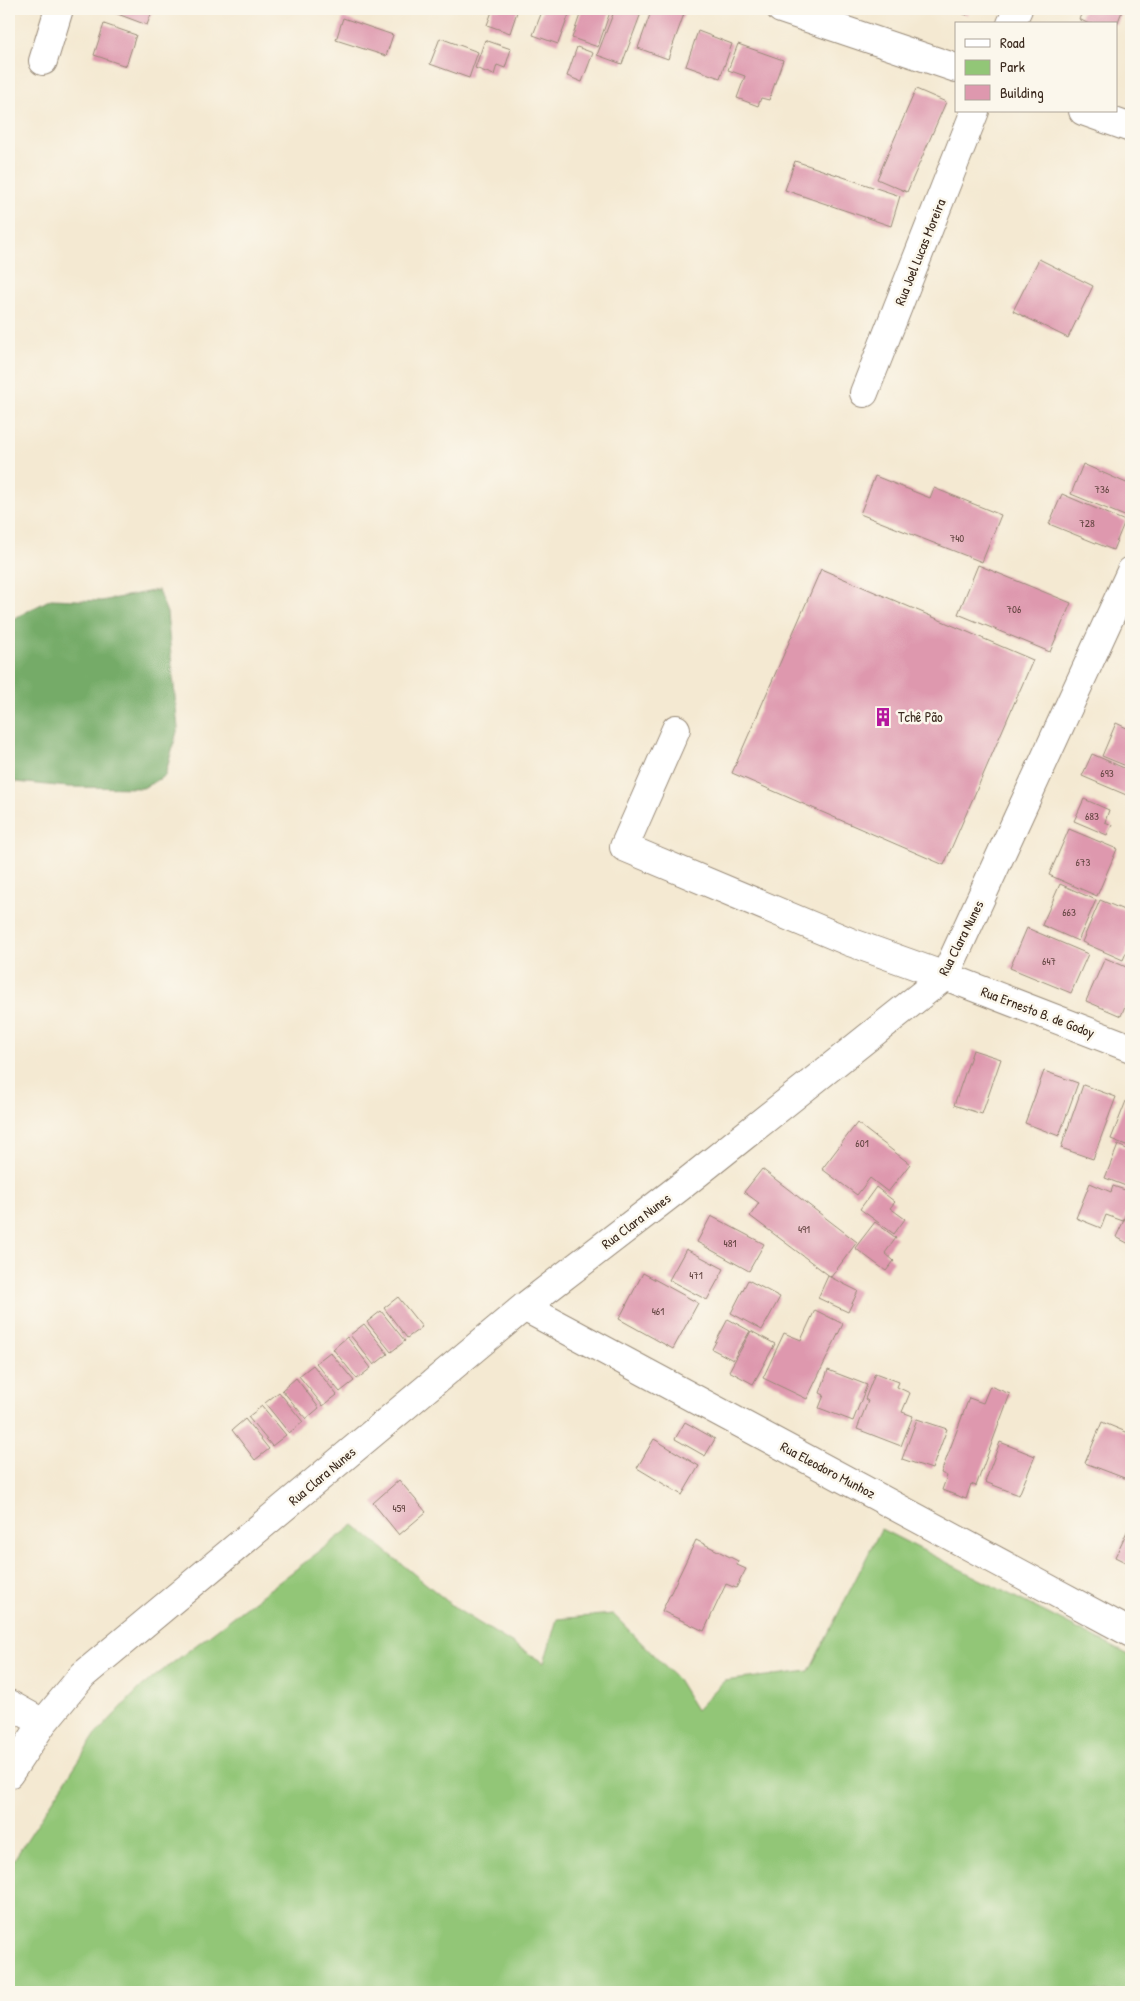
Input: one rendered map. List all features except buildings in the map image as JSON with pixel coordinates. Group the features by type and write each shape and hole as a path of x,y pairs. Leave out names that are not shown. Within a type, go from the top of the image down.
{"street":[{"path":"43,61 59,9"},
{"path":"781,9 955,68"},
{"path":"1012,22 1018,9"},
{"name":"Rua Joel Lucas Moreira","path":"864,393 975,112"},
{"path":"1086,112 1131,128"},
{"name":"Rua Clara Nunes","path":"9,1774 43,1724 83,1675 524,1307 684,1184 945,976 1131,571"},
{"name":"Rua Ernesto B. de Godoy","path":"676,729 624,847 850,942 945,976 1131,1048"},
{"name":"Rua Eleodoro Munhoz","path":"524,1307 1131,1633"},
{"path":"9,1704 43,1724"}],"green space":[{"path":"158,590 167,613 178,728 165,776 143,788 68,787 16,782 9,778 9,621 51,599 101,601"},
{"path":"354,1525 458,1610 544,1663 557,1619 613,1614 677,1679 696,1710 724,1681 809,1671 881,1529 1131,1656 1131,1992 9,1992 9,1867 96,1734 141,1687"}],"place":[{"name":"Tchê Pão","path":"883,717"}]}
